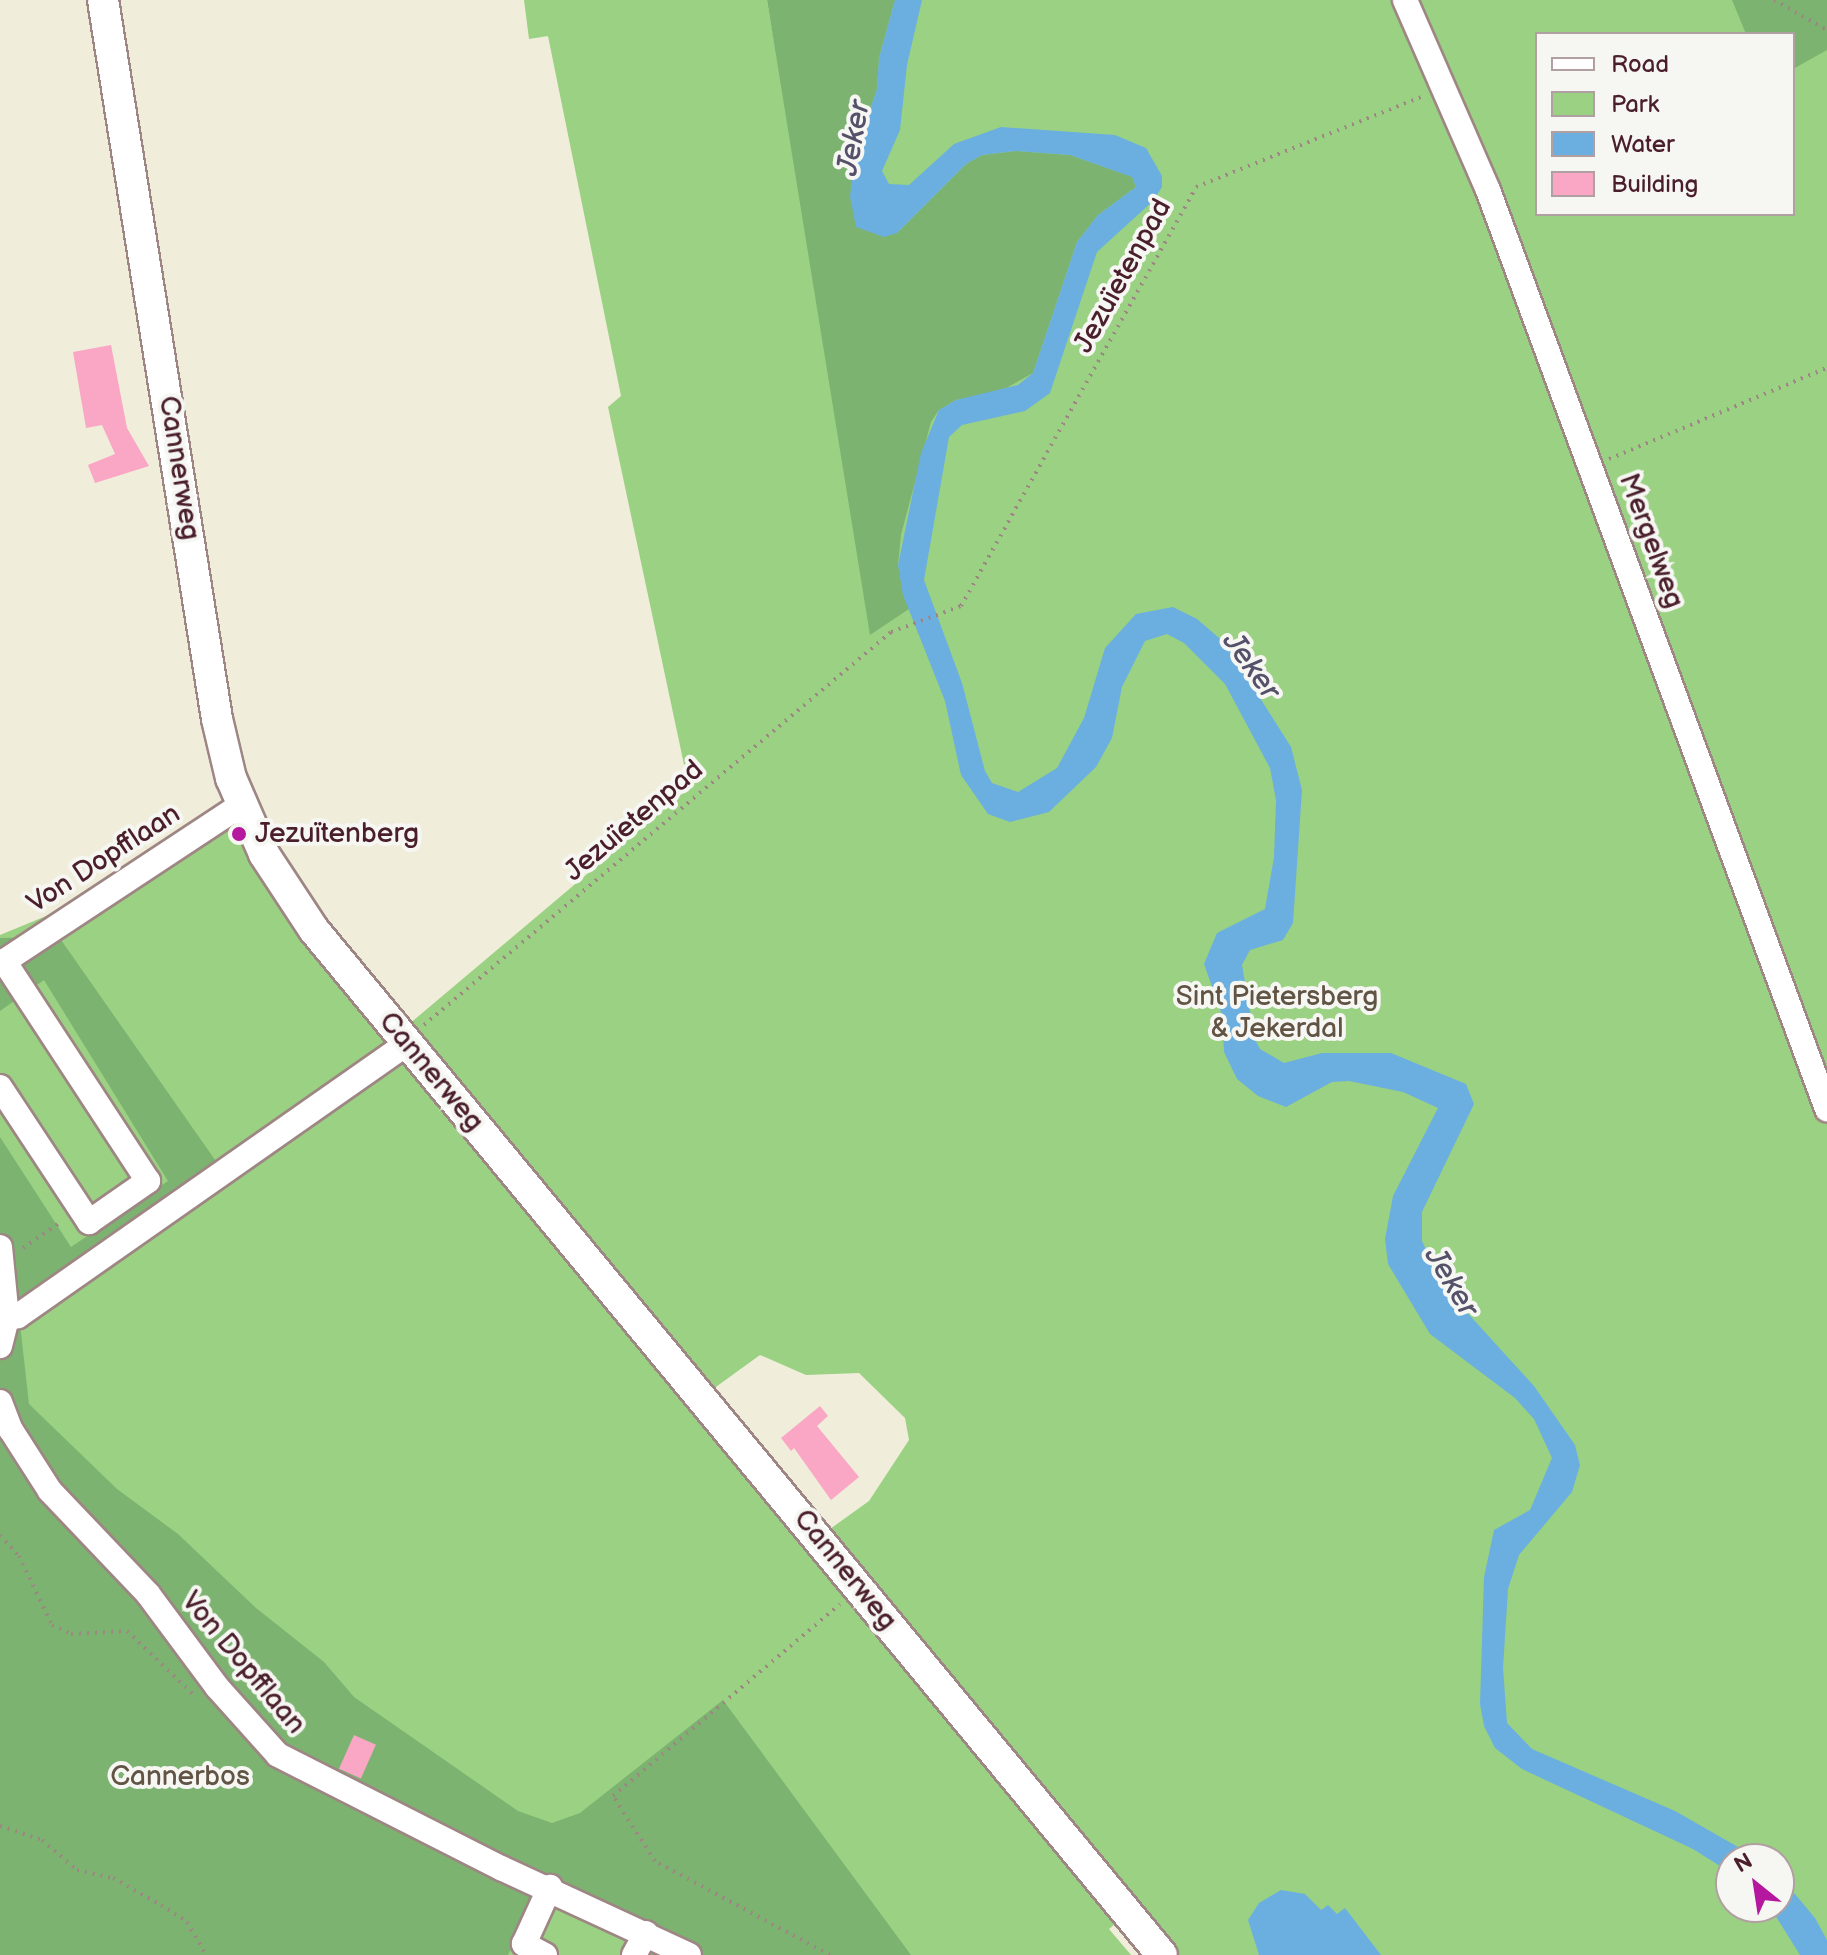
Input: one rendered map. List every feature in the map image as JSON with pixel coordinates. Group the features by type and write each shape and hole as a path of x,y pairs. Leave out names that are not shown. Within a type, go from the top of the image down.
{"main road":[{"name":"Cannerweg","path":"103,0 217,719 241,805 295,905 1162,1955"}],"street":[{"name":"Mergelweg","path":"1405,0 1445,88 1592,466 1827,1109"},
{"name":"Von Dopfflaan","path":"2,963 241,805"},
{"path":"0,1087 89,1222 148,1181 2,963"},
{"path":"7,1318 30,1308 407,1044"},
{"path":"0,1247 7,1318 0,1346"},
{"name":"Von Dopfflaan","path":"0,1402 44,1483 148,1594 217,1687 265,1744 291,1763 501,1868 550,1887 689,1955"},
{"path":"545,1955 524,1944 550,1887"},
{"path":"634,1955 646,1933"}],"path":[{"path":"1774,0 1827,30"},
{"name":"Jezuïetenpad","path":"407,1044 891,632 961,606 1196,187 1445,88"},
{"path":"1592,466 1827,368"},
{"path":"29,1242 55,1226"},
{"path":"0,1535 19,1556 52,1625 71,1634 127,1631 199,1700 217,1687"},
{"path":"830,1955 655,1861 613,1796 859,1586"},
{"path":"0,1826 42,1840 77,1870 113,1878 161,1905 187,1922 206,1955"}],"green space":[{"name":"Sint Pietersberg & Jekerdal","path":"524,0 767,0 790,136 771,0 1827,0 1827,1955 1141,1955 1115,1924 1109,1929 1131,1955 0,1955 0,935 51,914 223,804 408,1025 689,788 608,407 621,396 548,36 529,39","holes":["760,1355 806,1375 859,1373 905,1418 909,1440 869,1501 830,1529 713,1389"]},
{"path":"767,0 895,0 879,58 877,89 854,157 897,233 966,164 982,155 1016,151 1070,155 1133,177 1136,187 1098,215 1077,242 1033,373 1001,391 956,400 939,410 931,422 901,535 898,565 909,609 870,635"},
{"path":"1732,0 1827,0 1827,50 1795,68 1795,32 1745,32"},
{"name":"Cannerbos","path":"59,937 227,1177 20,1324 29,1404 117,1489 178,1534 256,1608 324,1662 354,1697 518,1811 552,1823 580,1813 723,1700 911,1955 652,1955 538,1896 508,1955 0,1955 0,1137 71,1247 168,1181 44,980 0,1011 0,938"}],"water":[{"path":"895,0 922,0 907,65 900,130 882,171 889,184 909,185 954,144 1001,127 1115,135 1146,148 1162,176 1162,187 1153,201 1097,252 1050,393 1025,411 962,425 949,437 924,580 962,683 985,771 992,783 1018,792 1057,768 1084,718 1105,648 1136,614 1173,607 1197,619 1226,644 1291,747 1302,790 1293,923 1283,940 1250,950 1242,965 1255,1039 1260,1049 1284,1063 1322,1053 1391,1053 1466,1084 1474,1104 1422,1212 1422,1241 1443,1286 1534,1386 1575,1445 1580,1465 1572,1492 1519,1555 1508,1589 1503,1668 1507,1723 1532,1749 1675,1811 1731,1843 1715,1843 1715,1863 1693,1849 1522,1769 1495,1748 1484,1726 1480,1704 1484,1577 1494,1530 1530,1510 1552,1458 1534,1419 1515,1398 1430,1334 1388,1264 1385,1239 1393,1196 1438,1108 1403,1092 1349,1081 1332,1082 1286,1107 1258,1096 1237,1079 1224,1052 1222,1015 1204,964 1217,933 1265,909 1274,857 1276,800 1270,768 1225,684 1184,643 1167,634 1145,641 1122,687 1112,738 1096,767 1049,812 1010,822 988,814 961,775 945,701 903,595 898,565 921,453 939,410 956,400 1018,385 1033,373 1077,242 1098,215 1136,187 1132,177 1070,155 1016,151 982,155 966,164 897,233 884,237 856,227 850,197 854,157 877,89 879,58"},
{"path":"1281,1890 1305,1894 1321,1910 1328,1905 1337,1914 1345,1908 1381,1955 1259,1955 1248,1920 1259,1903"},
{"path":"1795,1894 1815,1918 1827,1940 1827,1955 1800,1955 1780,1923 1795,1923"}],"building":[{"path":"111,345 127,428 149,466 95,483 88,465 115,454 102,425 86,428 73,352"},
{"path":"820,1406 828,1416 817,1426 859,1477 831,1500 794,1448 791,1451 781,1438"},
{"path":"354,1735 376,1745 361,1779 339,1769"}],"place":[{"name":"Jezuïtenberg","path":"239,834"}],"water label":[{"name":"Jeker","path":"854,138"},
{"name":"Jeker","path":"1251,666"},
{"name":"Jeker","path":"1451,1282"}]}
